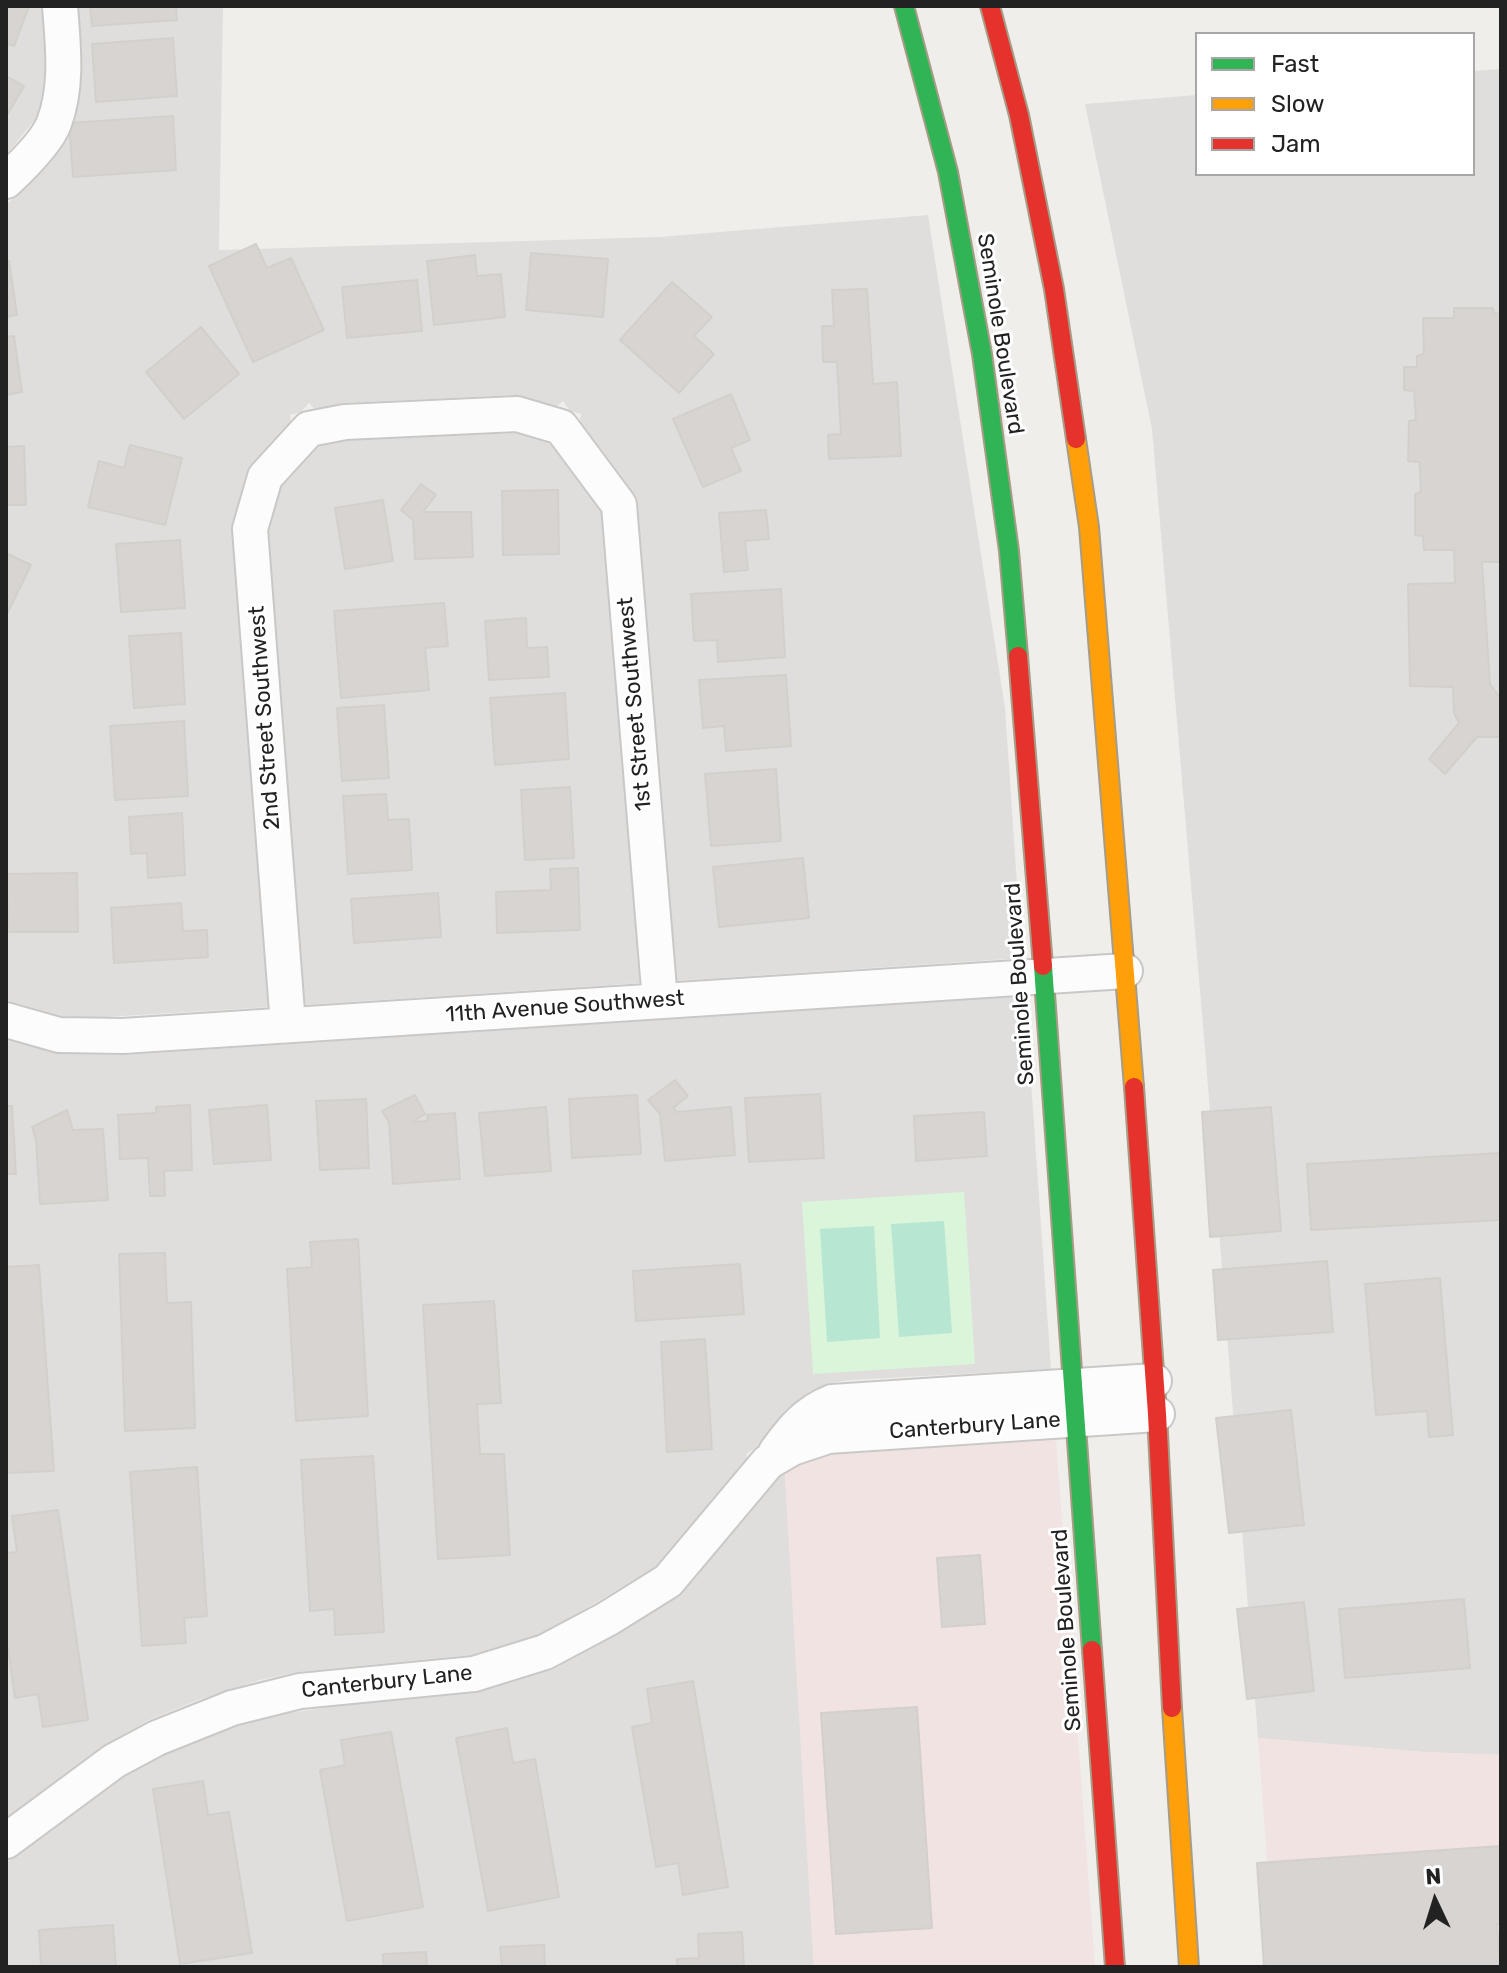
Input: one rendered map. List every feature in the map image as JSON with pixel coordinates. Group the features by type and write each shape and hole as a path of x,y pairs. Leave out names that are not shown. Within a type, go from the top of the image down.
{"main road":[{"name":"Seminole Boulevard","path":"904,6 948,172 982,354 1009,551 1044,976 1115,1967"},
{"path":"990,6 1022,130 1054,289 1089,527 1156,1398 1189,1967"}],"street":[{"path":"6,181 26,162 54,125 65,66 60,6"},
{"name":"1st Street Southwest","path":"309,429 345,422 517,414 561,427 619,505 660,1001"},
{"name":"2nd Street Southwest","path":"288,1025 250,529 265,477 309,429"},
{"name":"11th Avenue Southwest","path":"6,1020 59,1035 89,1036 1125,971"},
{"name":"Canterbury Lane","path":"6,1841 114,1761 203,1718 265,1698 300,1691 474,1674 545,1652 607,1619 668,1581 796,1425 816,1408 832,1402 1074,1403 1156,1398"}],"shaded area":[{"path":"6,6 44,6 48,64 38,116 6,155"},
{"path":"77,6 223,6 219,250 659,237 928,215 1005,708 1022,958 674,981 636,504 632,493 579,423 581,414 570,411 563,401 556,407 516,395 344,403 315,409 309,403 301,412 290,415 291,423 249,471 234,531 270,1007 89,1018 61,1016 6,1000 6,205 38,175 70,129 81,70"},
{"path":"1501,69 1501,1755 1423,1752 1258,1738 1206,1061 1152,429 1085,104 1195,95 1195,176 1475,176 1475,71"},
{"path":"515,433 551,444 603,512 641,983 303,1005 267,532 279,487 317,447 347,440"},
{"path":"1025,996 1051,1369 851,1380 829,1383 810,1391 786,1409 757,1447 746,1454 748,1459 657,1566 565,1621 538,1635 470,1655 298,1672 260,1680 198,1700 149,1720 105,1745 6,1819 6,1040 56,1053 123,1055"},
{"path":"1056,1440 1095,1967 814,1967 785,1474 799,1465 831,1455"},
{"path":"785,1474 814,1967 6,1967 6,1863 122,1777 209,1736 269,1716 343,1705 476,1693 552,1670 615,1636 676,1597"},
{"path":"1258,1738 1423,1752 1501,1755 1501,1967 1275,1967"}],"green space":[{"path":"964,1192 975,1364 813,1374 802,1202"},
{"path":"944,1221 952,1333 899,1337 891,1224"},
{"path":"874,1226 880,1338 827,1342 820,1229"}],"building":[{"path":"6,6 29,6 14,46 6,44"},
{"path":"90,6 176,6 177,20 92,26"},
{"path":"173,38 177,96 96,102 92,44"},
{"path":"6,76 24,86 6,117"},
{"path":"173,116 176,170 73,177 69,123"},
{"path":"256,244 267,268 291,258 324,330 253,362 209,266"},
{"path":"531,253 608,259 603,317 526,310"},
{"path":"475,255 477,276 501,274 505,317 434,325 427,261"},
{"path":"6,261 9,261 17,315 6,317"},
{"path":"417,280 422,331 347,338 342,287"},
{"path":"672,282 712,317 694,336 714,354 679,393 620,340"},
{"path":"867,289 873,384 897,382 901,456 829,459 828,435 841,434 837,362 823,362 822,326 834,326 832,290"},
{"path":"1454,308 1493,308 1494,314 1501,313 1501,562 1482,562 1490,684 1501,699 1501,737 1477,737 1445,774 1429,759 1459,723 1454,713 1453,687 1410,686 1408,584 1455,583 1454,550 1424,550 1423,536 1415,535 1415,494 1421,492 1420,467 1419,462 1408,461 1409,421 1416,420 1414,391 1404,390 1404,367 1417,367 1417,356 1424,354 1423,318 1454,318"},
{"path":"201,327 239,374 184,419 146,372"},
{"path":"14,336 22,392 6,395 6,337"},
{"path":"731,394 750,440 731,448 741,471 703,487 673,419"},
{"path":"130,445 182,458 165,525 88,507 99,461 124,468"},
{"path":"24,446 26,505 6,505 6,447"},
{"path":"421,484 436,495 423,512 471,512 473,557 415,559 413,520 401,510"},
{"path":"558,490 559,554 503,555 502,491"},
{"path":"383,500 393,561 345,569 335,508"},
{"path":"766,510 769,539 745,541 748,570 724,572 719,513"},
{"path":"180,540 185,608 121,612 116,544"},
{"path":"6,553 31,565 7,614 6,614"},
{"path":"781,589 785,657 718,662 717,640 694,641 691,594"},
{"path":"444,603 448,646 425,648 429,690 341,698 334,611"},
{"path":"526,618 527,648 547,647 549,677 489,680 485,621"},
{"path":"181,633 185,704 134,708 129,636"},
{"path":"786,675 791,746 726,751 724,726 703,728 699,680"},
{"path":"565,693 569,759 495,765 490,698"},
{"path":"384,705 389,778 342,781 337,708"},
{"path":"184,721 188,796 115,800 110,726"},
{"path":"776,769 781,841 711,846 705,774"},
{"path":"570,787 574,858 525,860 521,790"},
{"path":"386,794 388,820 409,819 412,870 348,874 343,796"},
{"path":"182,813 185,875 148,878 147,853 131,854 129,817"},
{"path":"803,858 809,918 719,927 713,867"},
{"path":"578,868 580,930 497,933 496,892 551,890 550,869"},
{"path":"77,873 78,932 8,932 7,874"},
{"path":"438,893 441,937 354,943 351,899"},
{"path":"181,903 183,931 207,930 208,957 114,963 111,908"},
{"path":"675,1080 688,1096 673,1108 677,1112 731,1107 735,1155 665,1161 660,1114 648,1100"},
{"path":"820,1094 824,1158 749,1162 745,1098"},
{"path":"415,1095 425,1114 412,1122 428,1121 427,1115 455,1113 460,1179 393,1184 389,1122 382,1111"},
{"path":"637,1095 641,1154 572,1158 569,1099"},
{"path":"366,1099 369,1168 320,1170 316,1101"},
{"path":"190,1105 192,1170 164,1171 165,1196 150,1196 148,1158 120,1159 118,1115 156,1113 156,1107"},
{"path":"267,1105 271,1160 214,1164 209,1110"},
{"path":"6,1106 12,1106 16,1174 6,1174"},
{"path":"546,1107 551,1171 485,1176 479,1113"},
{"path":"1271,1107 1281,1231 1210,1237 1202,1112"},
{"path":"67,1110 73,1130 103,1129 108,1200 40,1204 36,1140 32,1127"},
{"path":"984,1112 987,1156 916,1161 914,1116"},
{"path":"1501,1153 1501,1220 1311,1230 1307,1164"},
{"path":"358,1239 368,1416 296,1421 287,1269 312,1267 310,1242"},
{"path":"165,1253 167,1303 191,1302 195,1428 125,1431 119,1254"},
{"path":"1327,1261 1333,1332 1218,1340 1213,1270"},
{"path":"740,1264 744,1314 636,1321 633,1271"},
{"path":"39,1265 54,1471 7,1473 6,1267"},
{"path":"1440,1278 1453,1435 1429,1437 1427,1411 1376,1415 1365,1284"},
{"path":"494,1301 501,1403 477,1404 480,1454 504,1454 510,1555 438,1559 423,1305"},
{"path":"705,1339 712,1449 667,1452 661,1342"},
{"path":"1291,1410 1304,1525 1229,1533 1216,1418"},
{"path":"373,1456 384,1632 335,1635 334,1609 310,1611 301,1460"},
{"path":"197,1467 207,1616 184,1618 186,1643 142,1646 130,1472"},
{"path":"58,1510 88,1720 43,1727 38,1694 15,1698 6,1635 6,1553 17,1552 12,1516"},
{"path":"980,1555 985,1624 942,1627 937,1558"},
{"path":"1464,1599 1470,1668 1345,1678 1339,1609"},
{"path":"1304,1602 1314,1691 1247,1699 1237,1609"},
{"path":"693,1681 728,1887 683,1895 678,1863 656,1867 632,1727 652,1723 647,1689"},
{"path":"917,1707 932,1928 836,1934 821,1713"},
{"path":"507,1728 513,1763 535,1759 559,1897 488,1911 456,1738"},
{"path":"391,1732 423,1907 347,1921 320,1770 345,1765 341,1740"},
{"path":"203,1781 208,1815 229,1812 252,1953 180,1964 153,1789"},
{"path":"1501,1846 1501,1924 1497,1924 1500,1967 1264,1967 1257,1863"},
{"path":"113,1925 116,1967 41,1967 39,1930"},
{"path":"742,1932 744,1967 677,1967 677,1959 699,1958 698,1934"},
{"path":"544,1945 545,1967 502,1967 500,1947"},
{"path":"426,1952 427,1967 384,1967 383,1954"}],"traffic: fast":[{"path":"904,6 948,172 982,354 1009,551 1018,656"},
{"path":"1043,966 1092,1650"}],"traffic: slow":[{"path":"1076,439 1089,527 1134,1087"},
{"path":"1172,1708 1189,1967"}],"traffic: jam":[{"path":"990,6 1019,115 1054,289 1076,439"},
{"path":"1018,656 1043,966"},
{"path":"1134,1087 1157,1414 1172,1708"},
{"path":"1092,1650 1115,1967"}]}
